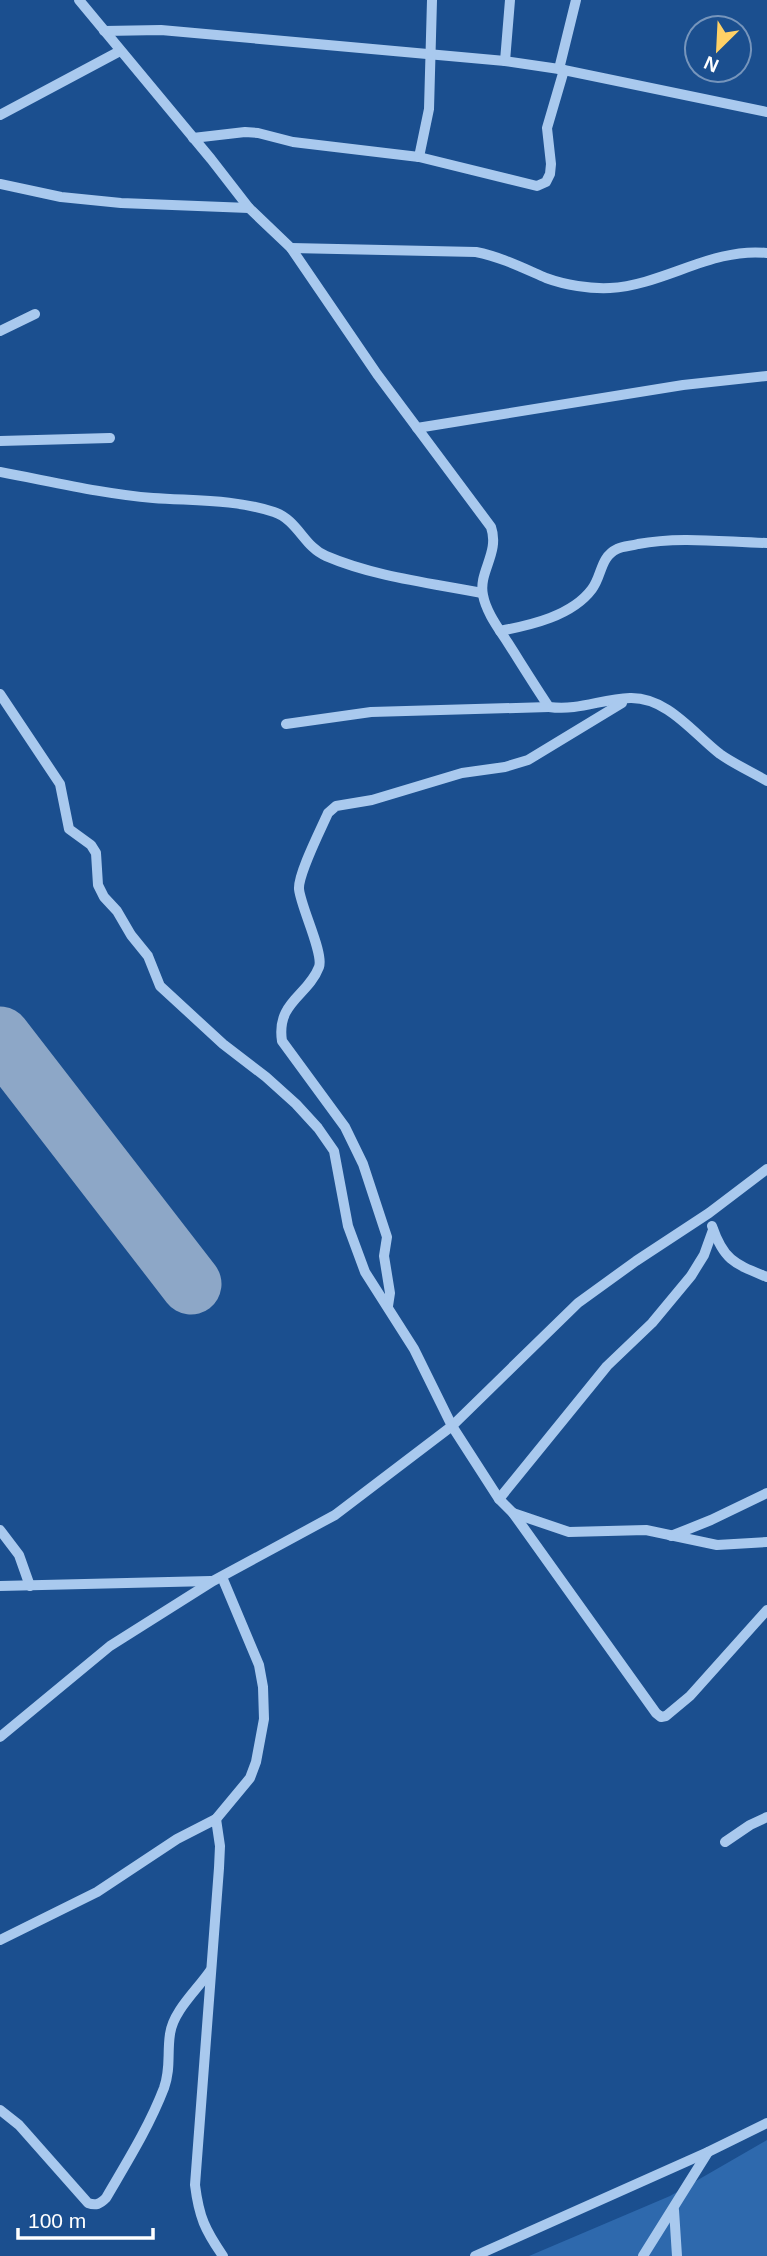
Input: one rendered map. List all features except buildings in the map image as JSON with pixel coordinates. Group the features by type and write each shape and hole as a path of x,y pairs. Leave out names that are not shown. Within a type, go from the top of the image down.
{"street":[{"path":"79,0 249,208 291,248 377,374 491,527 494,542 482,593 500,631 549,707"},
{"path":"419,157 429,109 432,0"},
{"path":"505,61 510,0"},
{"path":"193,138 258,133 293,142 419,157 542,185 550,174 547,128 576,0"},
{"path":"104,31 161,30 505,61 767,112"},
{"path":"0,115 120,51"},
{"path":"0,184 73,198 121,203 249,208"},
{"path":"291,248 476,251 496,256 559,282 599,288 646,282 680,268 734,254 767,253"},
{"path":"0,331 35,314"},
{"path":"416,428 683,385 767,376"},
{"path":"0,441 110,438"},
{"path":"0,471 151,498 237,502 282,516 297,528 311,547 327,557 376,572 482,593"},
{"path":"500,631 552,618 583,598 596,583 604,560 617,548 657,540 767,543"},
{"path":"0,694 60,784 69,829 91,845 96,853 97,885 148,956 160,986 223,1044 296,1104 334,1151 348,1227 365,1272 426,1372 452,1426 499,1499 513,1513 656,1713 661,1717 670,1714 690,1696 767,1610"},
{"path":"388,1306 390,1293 384,1256 387,1237 363,1164 345,1126 282,1041 280,1027 284,1014 317,971 320,960 301,900 300,881 328,813 336,806 372,800 462,773 505,767 528,760 630,698"},
{"path":"286,724 371,712 549,707 570,709 630,698 663,706 721,754 767,781"},
{"path":"0,1737 110,1646 218,1579 335,1515 452,1426 578,1303 709,1213 767,1168"},
{"path":"709,1213 713,1230 730,1259 767,1277"},
{"path":"499,1499 607,1366 652,1323 691,1276 704,1255 713,1230"},
{"path":"670,1536 767,1493"},
{"path":"513,1513 569,1532 646,1530 717,1545 767,1542"},
{"path":"0,1530 19,1555 30,1586"},
{"path":"0,1586 218,1579"},
{"path":"0,1940 97,1892 177,1839 216,1819 250,1777 256,1762 264,1719 259,1665 218,1579"},
{"path":"725,1842 767,1817"},
{"path":"216,1819 220,1846 195,2185 198,2210 207,2233 223,2256"},
{"path":"0,2110 19,2125 88,2203 101,2203 153,2115 170,2064 170,2032 180,2011 212,1969"},
{"path":"475,2256 767,2123"},
{"path":"643,2256 708,2152"},
{"path":"674,2208 677,2256"}],"shaded area":[{"path":"767,2140 767,2256 529,2256 670,2196"}],"runway":[{"path":"0,1037 191,1284"}]}
